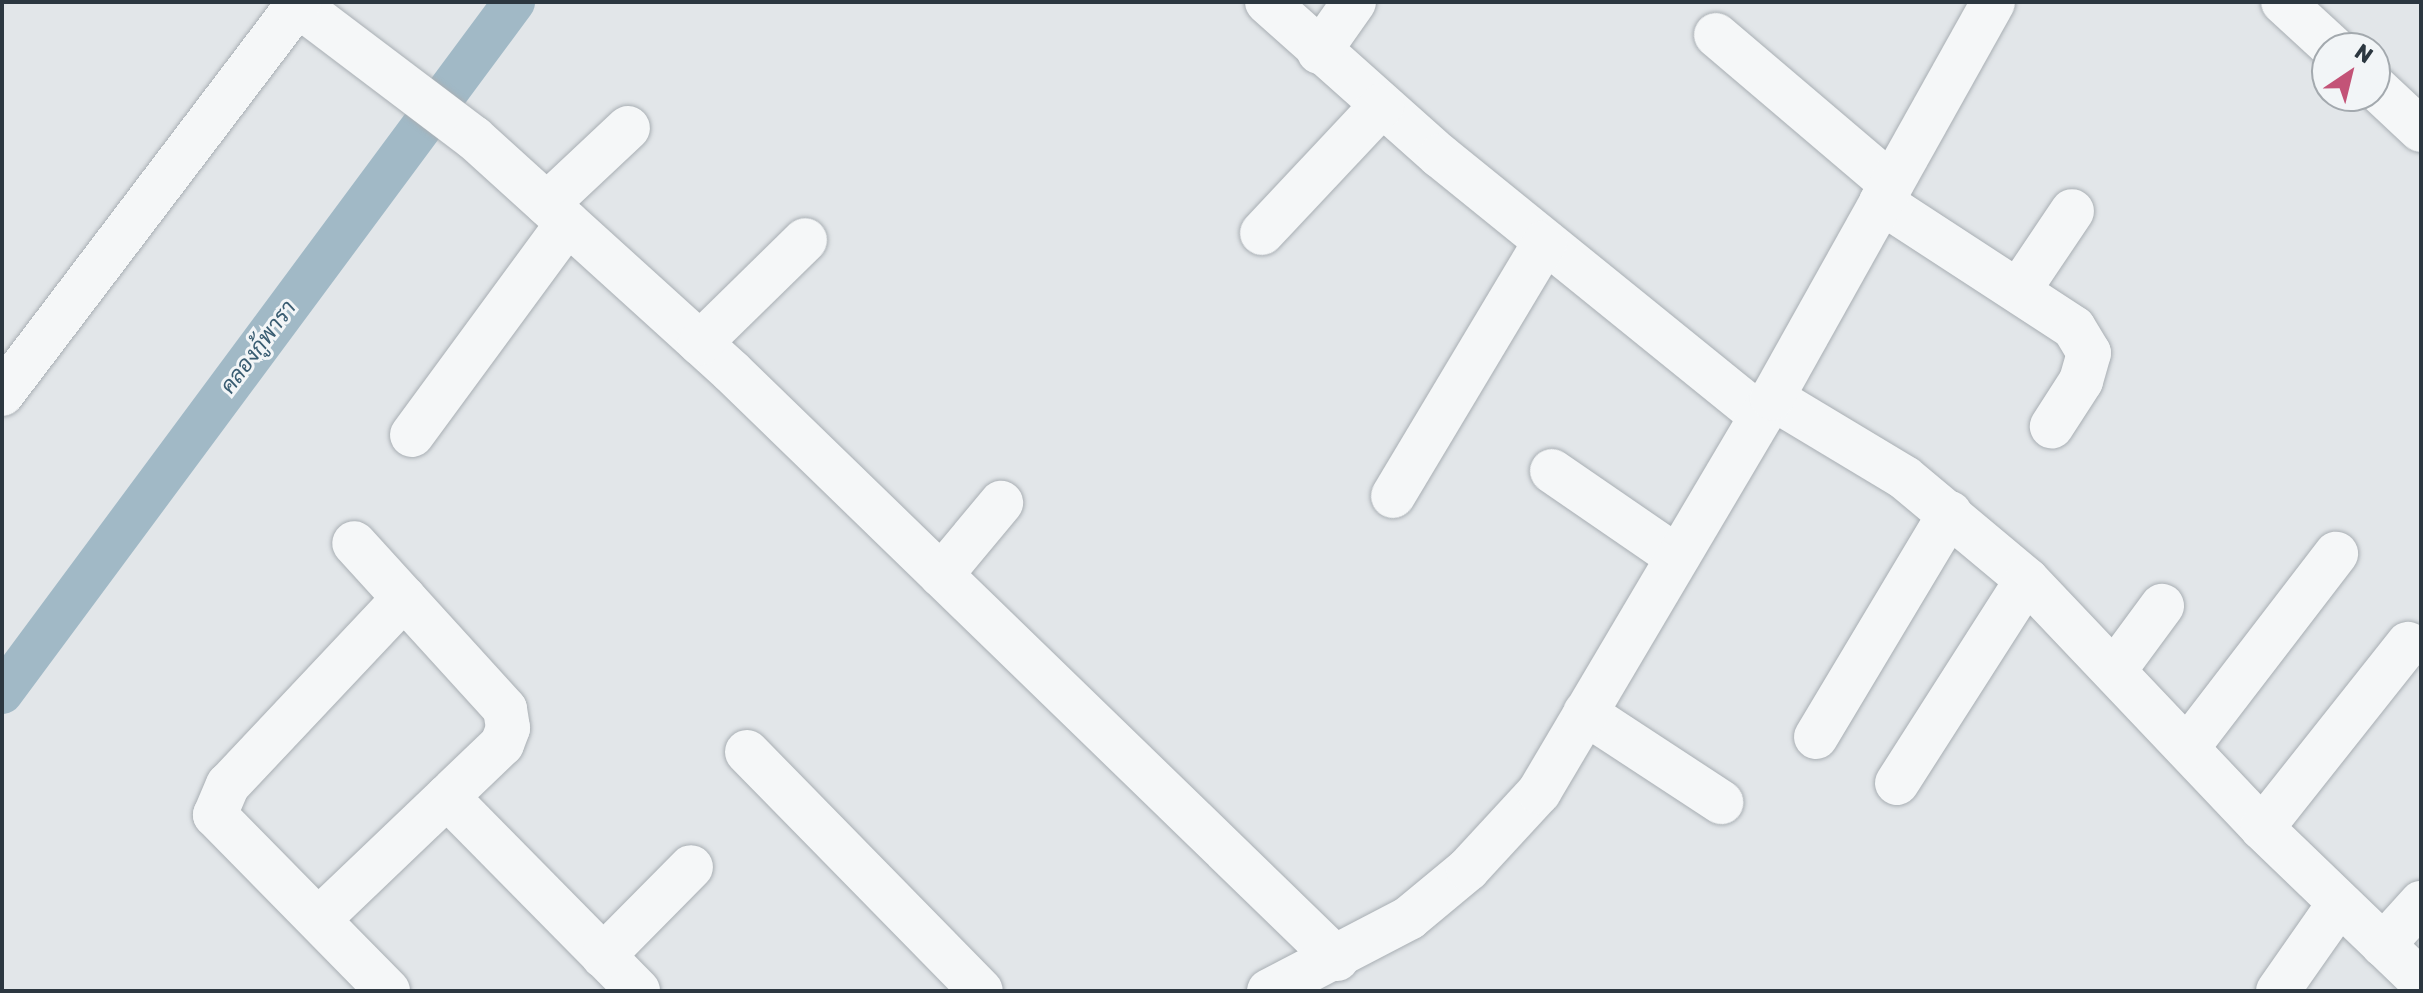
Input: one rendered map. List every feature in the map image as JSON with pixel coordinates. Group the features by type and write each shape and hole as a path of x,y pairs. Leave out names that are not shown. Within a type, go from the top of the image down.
{"street":[{"path":"1267,2 1319,52 1545,242 1766,407 1905,478 1950,513 2027,580 2262,828 2421,981"},
{"path":"1319,52 1354,2"},
{"path":"1269,991 1337,959 1409,918 1468,869 1539,792 1766,407 1993,2"},
{"path":"2283,2 2316,32"},
{"path":"2,394 297,3 474,138 700,343 1337,959"},
{"path":"1716,35 1886,193 2074,328 2089,353 2081,381 2052,426"},
{"path":"2391,102 2421,130"},
{"path":"1262,233 1382,105"},
{"path":"412,435 557,214 628,128"},
{"path":"2019,290 2072,211"},
{"path":"700,343 805,240"},
{"path":"1393,496 1545,242"},
{"path":"1552,471 1677,557"},
{"path":"941,575 1001,503"},
{"path":"1816,737 1950,513"},
{"path":"319,919 502,744 508,728 505,709 354,543"},
{"path":"2187,748 2336,554"},
{"path":"1897,783 2027,580"},
{"path":"388,991 215,815 218,801 404,598"},
{"path":"2114,671 2162,606"},
{"path":"2262,828 2408,644"},
{"path":"1585,713 1721,802"},
{"path":"747,752 981,991"},
{"path":"447,797 638,991"},
{"path":"603,956 691,867"},
{"path":"2383,945 2421,903"},
{"path":"2278,991 2339,904"}],"waterway":[{"name":"คลองกู้พารา","path":"2,693 514,2"}]}
